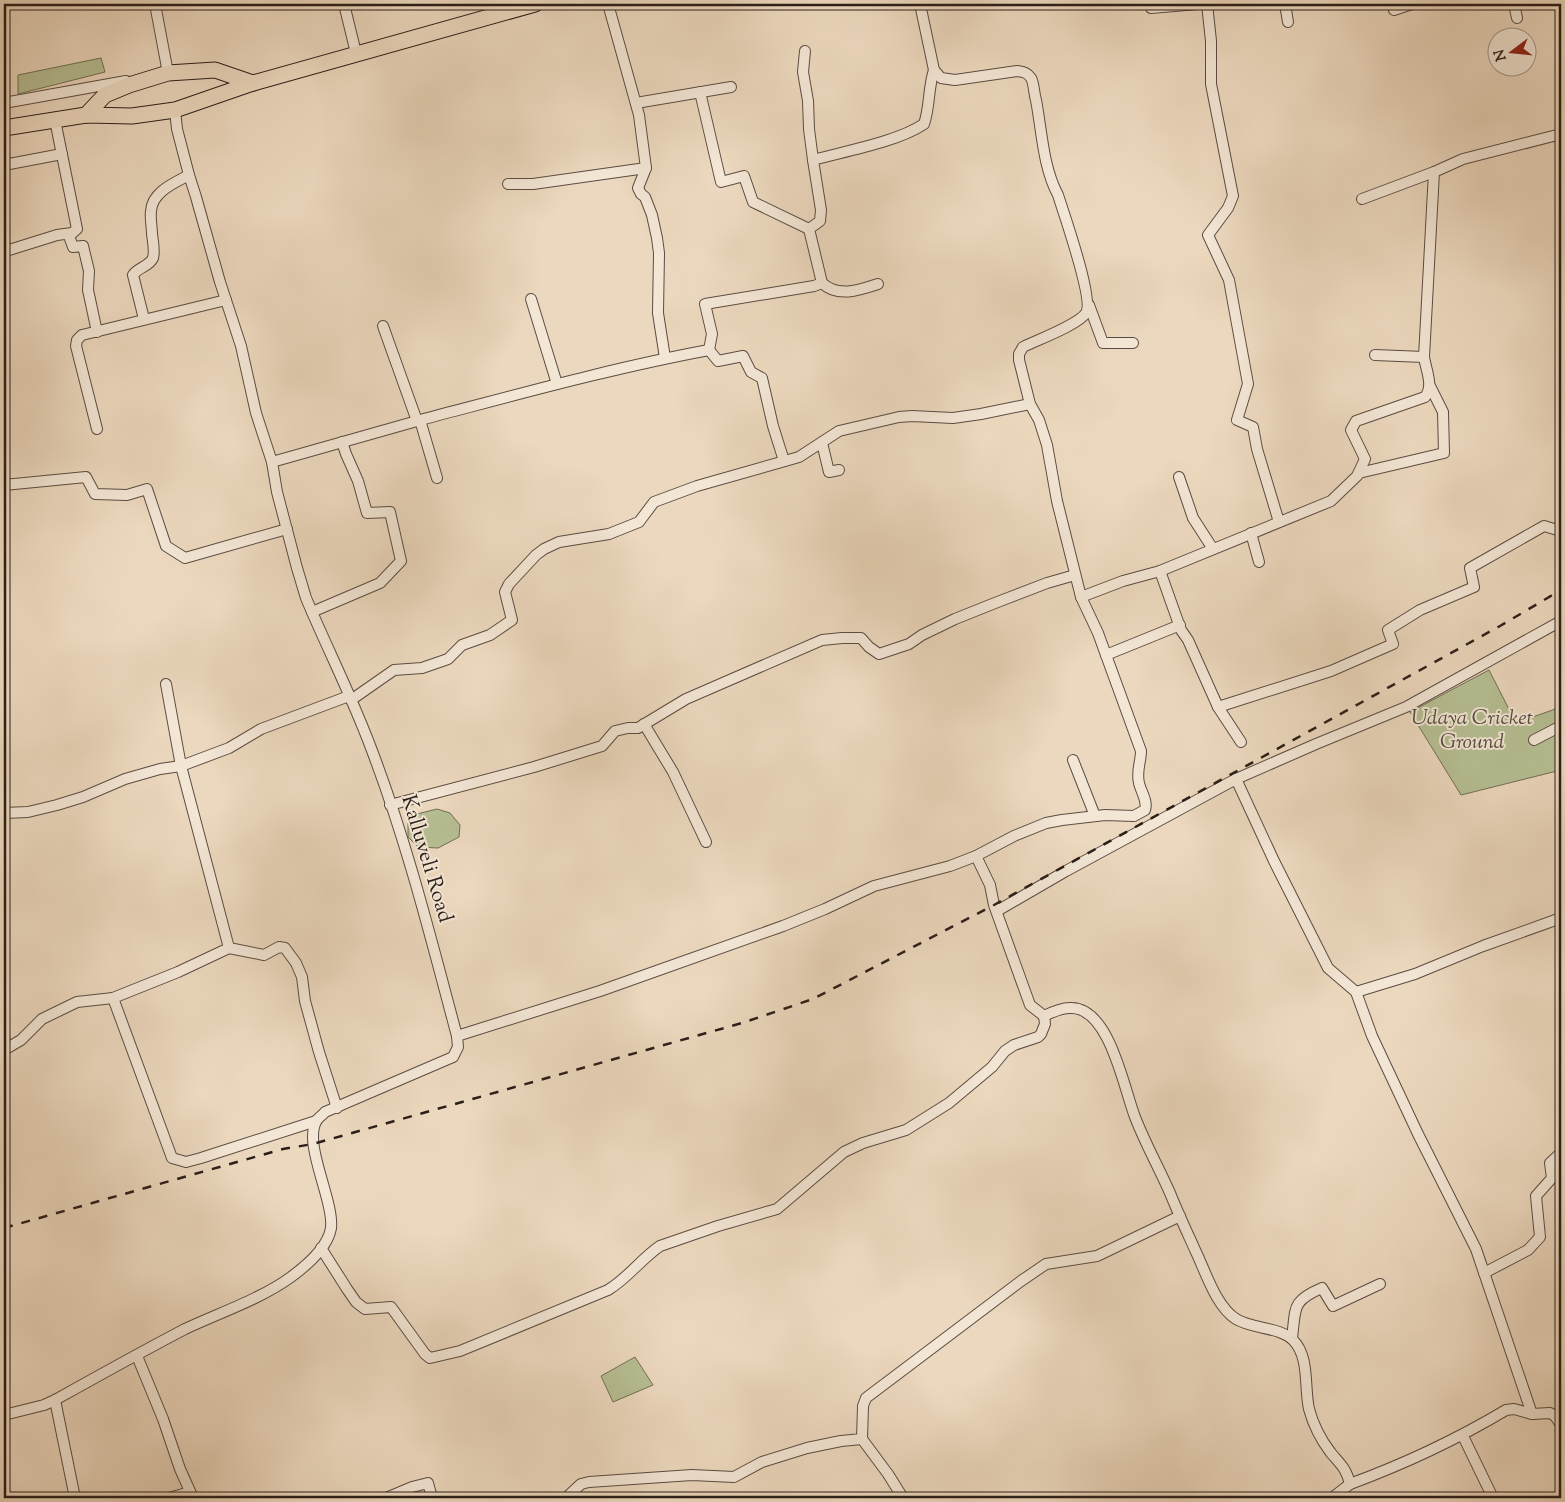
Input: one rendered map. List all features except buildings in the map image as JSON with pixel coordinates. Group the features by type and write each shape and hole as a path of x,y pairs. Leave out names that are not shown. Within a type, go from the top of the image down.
{"highway":[{"path":"4,128 86,115 132,116 175,110 253,83 535,4"},
{"path":"86,115 105,95 129,85 168,73 215,70 253,83"}],"street":[{"path":"4,103 168,73 155,4"},
{"path":"344,4 356,53"},
{"path":"608,4 640,115 646,168 638,188 645,197 652,214 657,238 659,253 658,313 665,358"},
{"path":"813,160 898,137 912,132 924,124 936,76 920,4"},
{"path":"1149,4 1151,8 1198,4"},
{"path":"1207,4 1212,41 1211,84 1233,196 1228,208 1208,235 1229,280 1248,384 1237,420 1253,427 1257,449 1278,522"},
{"path":"1286,4 1288,22"},
{"path":"1394,10 1412,4"},
{"path":"1514,4 1517,18"},
{"path":"805,51 803,72 821,210 820,221 809,229"},
{"path":"936,76 955,80 1017,71 1025,72 1031,78 1052,184 1058,195 1083,277 1088,305 1103,343 1134,343"},
{"path":"636,103 731,87"},
{"path":"700,92 721,182 744,176 753,202 809,229"},
{"name":"Kalluveli Road","path":"175,110 177,129 188,175 241,346 256,413 272,462 300,578 312,612 371,748 424,910 457,1036"},
{"path":"56,120 77,229 69,236 73,247 83,246 89,271 88,290 96,332"},
{"path":"1362,199 1463,160 1561,134"},
{"path":"4,165 62,154"},
{"path":"508,184 533,184 646,168"},
{"path":"1359,473 1444,453 1443,412 1430,386 1424,357 1434,172"},
{"path":"144,319 133,275 136,270 149,264 152,259 154,251 150,209 156,197 167,186 188,175"},
{"path":"809,229 822,283 829,289 852,292 878,284"},
{"path":"9,250 57,235 72,233"},
{"path":"784,461 773,426 762,378 751,372 743,356 718,361 709,350 712,334 705,304 814,286 822,283"},
{"path":"531,299 557,384"},
{"path":"96,429 76,346 77,340 82,335 226,300"},
{"path":"113,998 172,1158 186,1162 316,1121 325,1112 453,1056 458,1047 457,1036 600,991 825,909 874,886 950,866 976,856 1014,836 1046,823 1095,816 1134,816 1142,813 1147,806 1137,769 1141,750 1106,655 1081,597 1046,445 1039,420 1030,404 1022,377 1019,354 1023,347 1078,321 1087,312 1088,305"},
{"path":"383,326 418,420 436,478"},
{"path":"272,462 418,420 557,384 665,358 709,350"},
{"path":"1375,355 1424,357"},
{"path":"1081,597 1123,581 1160,571 1331,501 1359,473 1365,459 1351,430 1356,421 1425,397 1430,386"},
{"path":"4,814 28,812 57,806 84,797 125,779 160,769 181,766 229,748 261,728 350,698 394,670 422,668 448,659 462,645 490,635 512,620 505,592 509,584 544,549 560,542 609,534 640,522 654,502 667,496 799,457 839,431 899,417 953,418 1030,404"},
{"path":"312,612 380,583 401,561 390,512 367,513 358,481 342,442"},
{"path":"822,443 829,472 839,470"},
{"path":"4,485 86,477 96,494 127,495 148,489 166,546 186,558 287,529"},
{"path":"1178,477 1193,518 1213,549"},
{"path":"1218,707 1331,671 1393,644 1388,630 1420,610 1474,587 1470,568 1544,526 1561,531"},
{"path":"1252,533 1260,562"},
{"path":"1160,571 1180,625 1218,707 1241,742"},
{"path":"390,804 534,767 602,746 614,731 638,728 686,699 822,640 861,638 879,654 909,644 922,635 979,609 1047,583 1075,575"},
{"path":"997,911 1066,871 1236,779 1406,707 1560,624"},
{"path":"1106,655 1180,625"},
{"path":"166,684 181,766 229,948"},
{"path":"644,724 673,772 706,842"},
{"path":"1534,740 1561,726"},
{"path":"1073,760 1095,816"},
{"path":"1236,779 1328,968 1356,992 1372,1036 1418,1134 1476,1249 1532,1414"},
{"path":"321,1248 356,1302 365,1309 391,1306 425,1354 430,1358 460,1351 608,1290 620,1282 651,1252 660,1246 718,1226 777,1209 844,1152 863,1143 906,1130 949,1102 992,1067 1014,1045 1042,1034 1045,1024 1044,1016 1030,1006 994,905 990,885 976,856"},
{"path":"1356,992 1415,974 1483,946 1561,918"},
{"path":"4,1050 21,1040 42,1019 77,1002 113,998 178,972 229,948 264,955 279,947 285,948 296,963 302,977 304,1001 318,1052 337,1108"},
{"path":"1044,1016 1053,1011 1072,1008 1092,1016 1105,1031 1112,1046 1135,1117 1210,1285 1228,1312 1236,1319 1292,1338 1300,1350 1309,1408 1320,1435 1330,1452 1346,1471 1350,1484"},
{"path":"4,1415 44,1405 55,1400 185,1330 262,1294 290,1278 307,1264 321,1248 331,1229 329,1206 313,1144 316,1121"},
{"path":"1484,1272 1528,1250 1540,1237 1536,1196 1552,1178 1550,1163 1561,1153"},
{"path":"903,1498 862,1439 863,1406 866,1398 1021,1280 1046,1264 1097,1256 1180,1216"},
{"path":"1292,1338 1296,1307 1305,1295 1322,1288 1333,1306 1380,1284"},
{"path":"137,1356 163,1419 180,1469 192,1495 169,1498"},
{"path":"55,1400 75,1498"},
{"path":"1332,1498 1350,1484 1396,1467 1463,1436 1506,1410 1514,1409 1532,1414 1550,1413 1555,1416 1561,1425"},
{"path":"1463,1436 1493,1498"},
{"path":"566,1498 581,1484 588,1482 692,1474 734,1477 762,1462 806,1448 862,1439"},
{"path":"386,1498 412,1487 428,1483 432,1498"}],"green space":[{"path":"101,58 105,72 18,94 18,75"},
{"name":"Udaya Cricket Ground","path":"1489,670 1516,723 1561,707 1561,770 1461,795 1410,712"},
{"path":"437,809 450,813 460,825 459,837 438,848 418,847 408,837 408,823 417,814"},
{"path":"635,1357 653,1385 613,1402 601,1376"}],"railway":[{"path":"4,1228 283,1149 313,1144 742,1023 813,999 994,905 1500,626 1561,590"}]}
